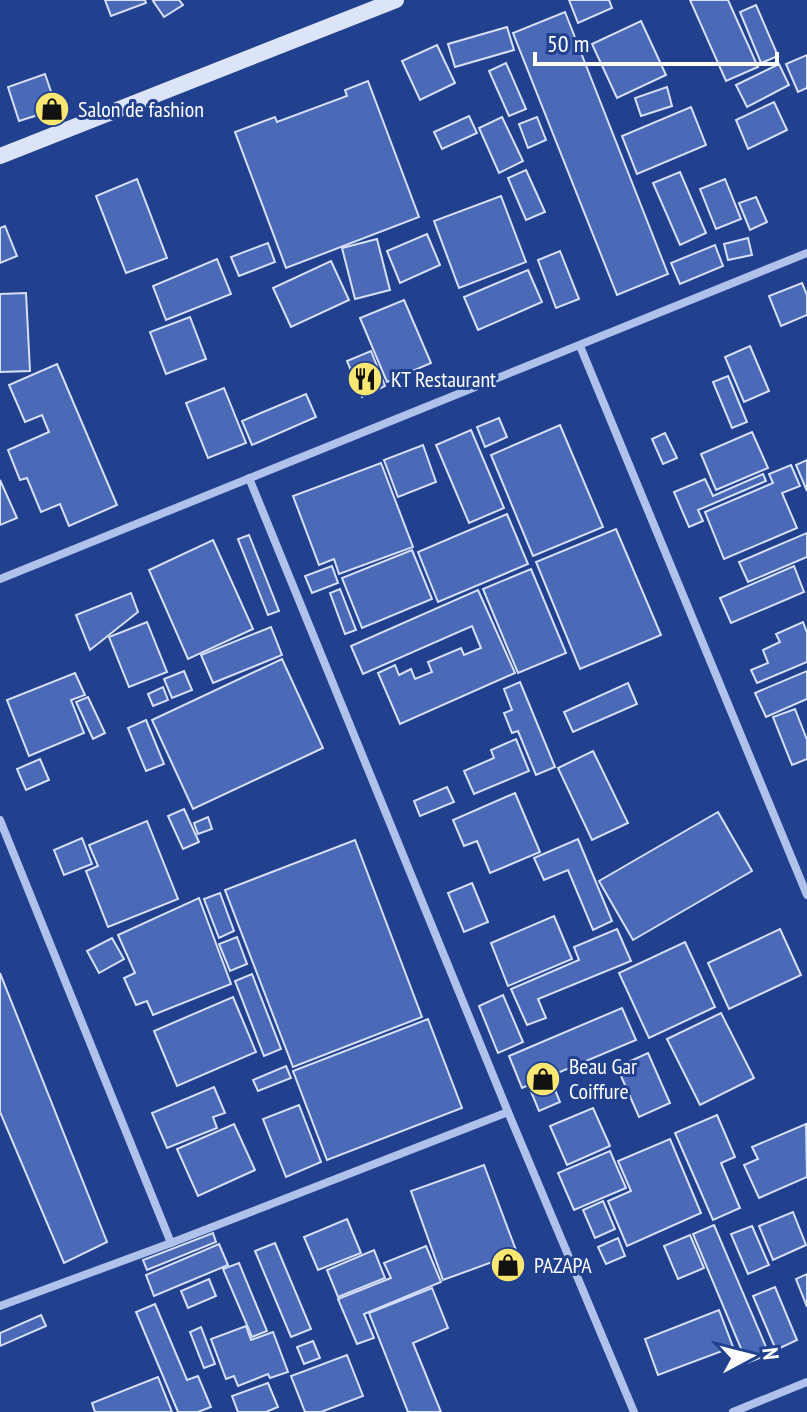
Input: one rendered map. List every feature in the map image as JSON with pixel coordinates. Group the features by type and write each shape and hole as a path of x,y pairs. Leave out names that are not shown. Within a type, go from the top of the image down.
{"street":[{"path":"0,156 396,0"},
{"path":"0,579 807,253"},
{"path":"580,346 807,895"},
{"path":"249,478 634,1412"},
{"path":"0,820 171,1243"},
{"path":"0,1306 508,1112"},
{"path":"733,1412 807,1382"}],"building":[{"path":"105,0 145,0 146,3 111,16"},
{"path":"155,0 179,0 183,5 164,17"},
{"path":"569,0 609,0 612,8 578,23"},
{"path":"690,0 728,0 758,67 726,81"},
{"path":"756,5 778,56 761,63 740,12"},
{"path":"565,12 668,274 617,295 513,33"},
{"path":"641,21 666,75 617,98 592,44"},
{"path":"507,27 514,50 455,67 448,44"},
{"path":"437,45 455,83 420,100 402,61"},
{"path":"807,55 807,88 798,92 786,64"},
{"path":"506,63 526,109 509,116 489,71"},
{"path":"779,64 789,85 747,107 736,85"},
{"path":"45,74 57,109 19,121 8,87"},
{"path":"368,81 419,217 286,268 235,132 275,117 277,122 347,96 345,90"},
{"path":"667,87 672,106 641,116 635,98"},
{"path":"774,102 787,130 748,149 736,120"},
{"path":"691,107 706,145 637,174 622,136"},
{"path":"469,116 477,133 442,149 434,132"},
{"path":"502,117 523,161 499,173 479,128"},
{"path":"537,117 546,140 528,148 519,124"},
{"path":"526,170 545,212 526,220 508,178"},
{"path":"680,172 706,233 680,245 653,183"},
{"path":"137,179 167,258 126,273 96,196"},
{"path":"725,179 741,219 716,229 700,189"},
{"path":"501,196 526,262 459,288 434,221"},
{"path":"756,197 767,222 750,230 739,203"},
{"path":"5,226 17,256 0,263 0,228"},
{"path":"427,234 440,265 400,283 387,251"},
{"path":"748,238 752,255 728,260 724,244"},
{"path":"377,239 390,290 355,299 342,248"},
{"path":"268,243 275,262 239,276 231,257"},
{"path":"715,245 723,266 680,284 671,263"},
{"path":"560,251 579,299 556,308 538,260"},
{"path":"217,259 231,294 166,320 153,286"},
{"path":"331,261 349,300 291,327 273,288"},
{"path":"528,270 542,302 478,330 464,297"},
{"path":"802,283 807,295 807,315 781,326 769,296"},
{"path":"26,293 30,371 0,372 0,294"},
{"path":"404,300 431,363 387,382 360,318"},
{"path":"190,317 206,359 166,374 150,332"},
{"path":"750,346 769,391 744,402 725,357"},
{"path":"371,351 385,386 362,397 347,361"},
{"path":"57,364 117,505 69,526 60,504 41,512 27,478 20,480 8,450 49,432 42,415 25,422 9,385"},
{"path":"728,376 747,422 732,428 713,382"},
{"path":"224,388 246,443 208,458 186,403"},
{"path":"306,394 316,417 252,445 242,421"},
{"path":"499,418 507,437 485,447 477,427"},
{"path":"560,425 603,527 533,556 491,455"},
{"path":"471,430 504,508 469,523 436,445"},
{"path":"752,432 768,468 716,490 701,454"},
{"path":"665,433 677,458 663,464 652,439"},
{"path":"423,445 436,482 398,497 384,460"},
{"path":"807,460 807,491 796,465"},
{"path":"381,463 413,547 339,574 334,559 319,565 293,496"},
{"path":"791,465 800,486 782,493 797,528 724,559 705,512 773,483 769,474"},
{"path":"763,474 766,481 698,510 703,521 689,527 674,492 705,479 713,496"},
{"path":"0,480 17,518 0,525"},
{"path":"507,514 528,564 438,602 418,552"},
{"path":"616,529 661,635 580,669 536,562"},
{"path":"807,533 807,557 748,582 739,562"},
{"path":"249,535 279,611 268,615 238,539"},
{"path":"213,540 253,629 188,659 149,570"},
{"path":"412,550 432,599 362,628 342,578"},
{"path":"332,566 338,583 312,593 305,576"},
{"path":"794,566 804,592 731,623 720,598"},
{"path":"531,569 566,653 518,673 483,589"},
{"path":"340,589 356,630 345,634 330,593"},
{"path":"478,590 515,673 400,724 378,673 395,665 399,675 411,669 415,679 432,672 428,662 461,648 464,655 481,648 472,626 363,674 351,646"},
{"path":"131,593 138,612 90,650 76,615"},
{"path":"147,622 167,672 129,687 109,637"},
{"path":"803,622 807,633 807,662 757,683 751,670 768,663 763,650 780,642 776,634"},
{"path":"271,627 282,655 213,683 201,655"},
{"path":"282,659 323,748 193,809 152,720"},
{"path":"184,671 192,690 172,698 164,679"},
{"path":"807,671 807,699 766,717 755,693"},
{"path":"75,673 85,695 71,700 84,733 29,756 7,700"},
{"path":"520,682 555,767 536,775 518,731 512,733 504,713 512,710 504,689"},
{"path":"628,683 637,704 573,732 564,712"},
{"path":"163,687 168,700 153,706 148,694"},
{"path":"88,697 105,733 93,739 76,702"},
{"path":"795,709 807,740 807,759 792,765 773,717"},
{"path":"146,720 164,764 146,771 128,728"},
{"path":"516,739 529,771 474,794 464,771 494,758 491,750"},
{"path":"593,751 628,823 592,840 558,768"},
{"path":"40,759 49,780 26,790 17,769"},
{"path":"447,787 454,802 420,816 414,801"},
{"path":"515,793 540,852 490,873 477,841 464,846 453,820"},
{"path":"184,809 199,842 183,849 168,816"},
{"path":"718,812 752,871 633,940 599,881"},
{"path":"208,817 212,829 198,834 194,823"},
{"path":"147,821 178,899 108,927 86,871 98,866 89,845"},
{"path":"82,838 92,864 64,875 54,850"},
{"path":"578,839 612,921 593,930 568,870 544,880 534,858"},
{"path":"355,840 422,1017 293,1067 225,890"},
{"path":"472,883 488,922 464,932 448,893"},
{"path":"220,893 234,931 219,938 204,899"},
{"path":"199,898 231,984 153,1015 147,1001 136,1005 124,978 135,973 118,935"},
{"path":"554,916 572,959 508,986 491,943"},
{"path":"617,929 631,961 538,999 546,1018 527,1025 511,989 579,960 574,947"},
{"path":"780,929 801,975 729,1009 708,963"},
{"path":"237,937 247,964 230,971 219,944"},
{"path":"112,938 124,959 99,973 87,951"},
{"path":"685,942 715,1007 649,1038 619,973"},
{"path":"0,973 107,1242 64,1263 0,1112"},
{"path":"252,974 281,1049 264,1056 235,981"},
{"path":"503,995 523,1042 498,1053 479,1006"},
{"path":"233,997 256,1052 177,1086 154,1031"},
{"path":"622,1008 636,1040 522,1088 509,1056"},
{"path":"721,1013 754,1078 700,1105 667,1039"},
{"path":"428,1019 462,1108 327,1160 293,1071"},
{"path":"648,1053 670,1103 639,1117 617,1067"},
{"path":"286,1066 291,1078 258,1091 253,1080"},
{"path":"551,1080 560,1102 539,1111 530,1089"},
{"path":"214,1087 225,1113 213,1117 217,1128 167,1148 152,1113"},
{"path":"299,1105 321,1162 286,1177 263,1119"},
{"path":"593,1108 610,1146 567,1165 550,1126"},
{"path":"717,1115 735,1157 721,1163 740,1208 713,1220 675,1133"},
{"path":"234,1124 255,1170 198,1196 177,1149"},
{"path":"806,1124 807,1177 759,1198 744,1165 758,1159 752,1147"},
{"path":"670,1139 701,1213 627,1246 608,1201 631,1191 618,1161"},
{"path":"610,1151 626,1188 574,1210 558,1173"},
{"path":"484,1165 517,1253 443,1280 411,1191"},
{"path":"603,1201 615,1229 595,1238 583,1210"},
{"path":"793,1212 806,1245 773,1260 759,1226"},
{"path":"347,1219 361,1253 318,1270 304,1237"},
{"path":"714,1225 769,1354 747,1363 693,1234"},
{"path":"752,1226 769,1265 748,1274 731,1234"},
{"path":"213,1233 216,1242 147,1270 143,1260"},
{"path":"690,1235 704,1268 678,1279 664,1246"},
{"path":"618,1238 625,1256 606,1264 598,1247"},
{"path":"275,1243 311,1329 291,1337 255,1251"},
{"path":"219,1244 228,1265 154,1296 146,1275"},
{"path":"426,1246 441,1282 364,1314 374,1338 357,1344 338,1299 391,1278 384,1263"},
{"path":"374,1250 385,1278 338,1297 327,1270"},
{"path":"239,1263 267,1331 252,1337 223,1269"},
{"path":"807,1274 807,1307 796,1279"},
{"path":"209,1279 216,1296 188,1308 181,1291"},
{"path":"775,1287 797,1340 776,1350 753,1296"},
{"path":"432,1288 448,1328 413,1343 441,1412 408,1412 369,1313"},
{"path":"155,1304 187,1380 198,1376 211,1407 198,1412 178,1412 136,1312"},
{"path":"719,1310 733,1347 658,1375 645,1339"},
{"path":"41,1315 46,1326 0,1346 0,1333"},
{"path":"246,1326 251,1340 273,1332 288,1372 270,1378 268,1374 238,1386 234,1376 226,1379 211,1339"},
{"path":"201,1327 215,1364 204,1368 190,1332"},
{"path":"313,1341 320,1358 304,1364 297,1347"},
{"path":"347,1355 363,1396 321,1412 305,1412 291,1376"},
{"path":"158,1377 172,1412 95,1412 92,1403"},
{"path":"268,1383 278,1407 266,1412 238,1412 232,1396"}],"place":[{"name":"Salon de fashion","path":"52,109"},
{"name":"KT Restaurant","path":"365,379"},
{"name":"Beau Gar Coiffure","path":"543,1079"},
{"name":"PAZAPA","path":"508,1265"}]}
